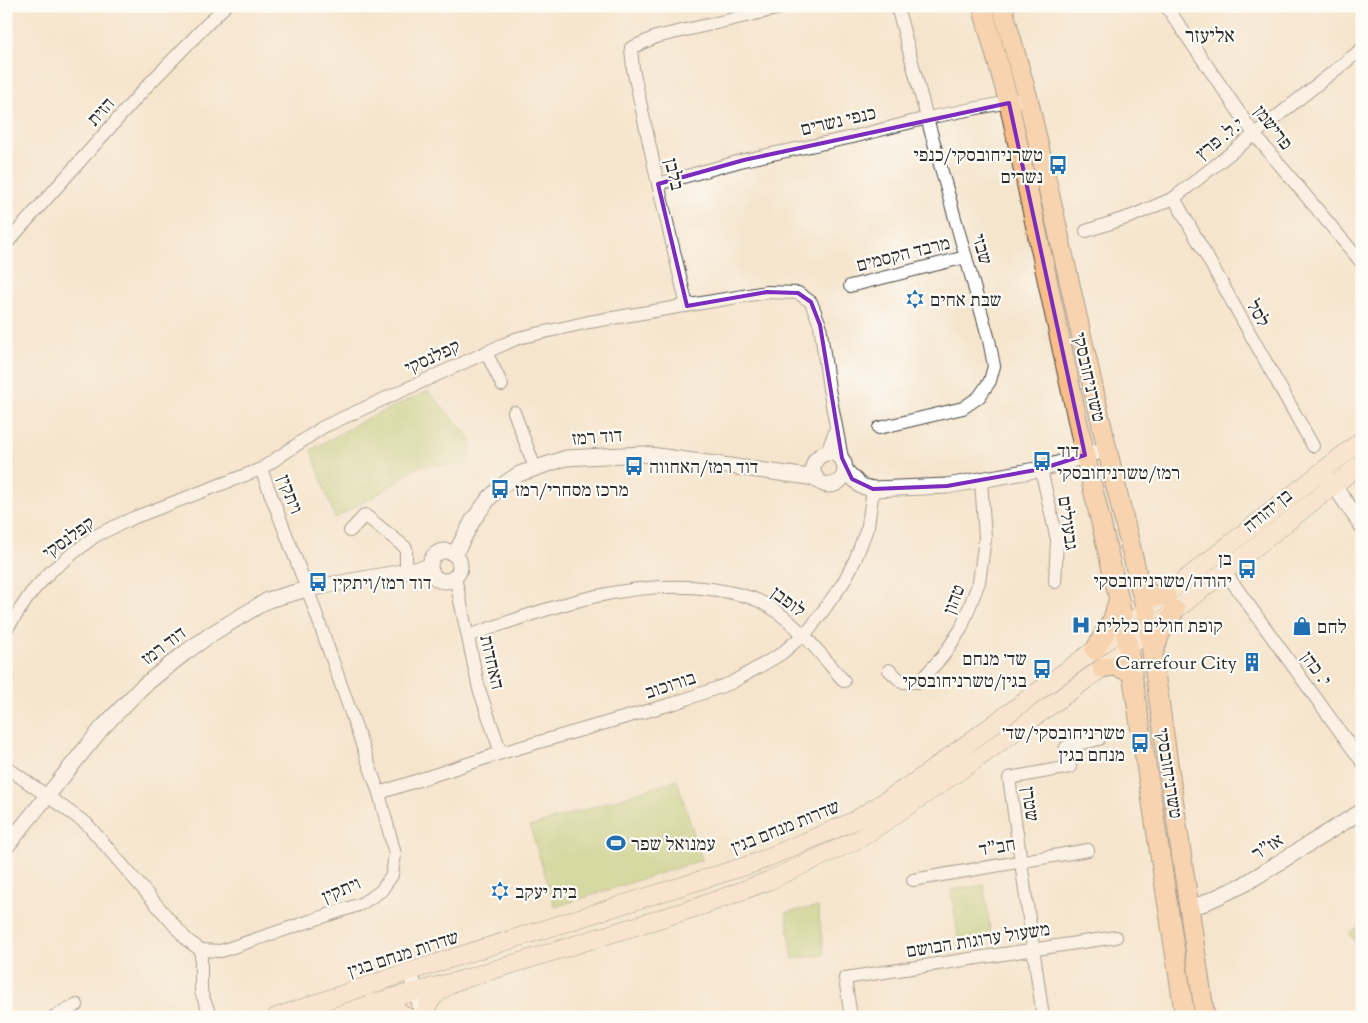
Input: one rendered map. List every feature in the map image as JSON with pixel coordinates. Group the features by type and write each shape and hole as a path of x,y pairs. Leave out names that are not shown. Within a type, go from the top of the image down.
{"main road":[{"name":"טשרניחובסקי","path":"982,6 1009,102 1085,455 1118,595 1132,672 1185,1017"},
{"name":"טשרניחובסקי","path":"1002,6 1028,98 1107,449 1146,611 1205,1017"},
{"name":"בן יהודה","path":"1128,647 1148,631 1171,603 1317,476 1362,440"},
{"name":"בן יהודה","path":"1146,611 1171,603 1224,572 1362,462"},
{"path":"1140,583 1144,590 1171,603 1152,658"},
{"path":"1095,650 1113,619 1118,605 1118,595"},
{"name":"שדרות מנחם בגין","path":"276,1017 408,972 754,864 854,821 922,778 1146,611"},
{"name":"שדרות מנחם בגין","path":"333,1017 372,1003 456,981 701,906 768,882 861,838 977,759 1128,647"},
{"path":"1102,668 1122,667 1132,672"},
{"path":"423,1017 434,994 456,981"},
{"path":"372,1003 393,1008 407,1017"}],"street":[{"name":"הזית","path":"6,244 148,85 225,6"},
{"name":"בלבן","path":"687,306 633,69 631,48 656,37 789,6"},
{"name":"שבזי","path":"879,428 964,408 980,397 990,382 994,366 989,340 897,6"},
{"name":"פרישמן","path":"1166,6 1254,134 1362,263"},
{"name":"י.ל. פרץ","path":"1086,231 1132,216 1174,198 1362,49"},
{"name":"כנפי נשרים","path":"658,184 744,160 853,137 927,118 1028,98"},
{"name":"לסל","path":"1174,198 1313,446"},
{"name":"מרבד הקסמים","path":"850,286 966,257"},
{"name":"קפלנסקי","path":"6,630 31,593 51,571 95,536 133,518 261,469 323,427 518,338 589,322 767,292 798,292 811,302 820,325 841,471"},
{"path":"486,352 502,386"},
{"path":"514,412 535,468"},
{"name":"קפלנסקי","path":"827,452 836,426"},
{"path":"841,471 828,485 823,484 815,470 818,456 827,452 835,454 841,471 867,488 946,486 1042,470 1107,449"},
{"name":"דוד רמז","path":"455,577 460,568 460,563 455,554 473,520 490,497 519,474 566,458 643,454 784,473 815,470"},
{"name":"ויתקין","path":"201,950 220,951 361,904 381,891 392,875 395,854 379,793 307,589 261,469"},
{"name":"גבעולים","path":"1042,470 1057,540 1055,582"},
{"path":"1317,476 1333,484 1362,526"},
{"name":"טהון","path":"889,670 902,682 919,682 944,656 961,629 980,582 985,538 980,480"},
{"name":"בורוכוב","path":"379,793 501,753 675,703 731,683 781,654 810,629 843,583 855,560 868,526 867,488"},
{"path":"350,531 365,515 406,548 406,572"},
{"path":"455,554 448,551 439,552 432,558 430,567 434,576 442,580 451,580 455,577"},
{"name":"דוד רמז","path":"6,847 102,728 142,686 213,633 268,600 307,589 430,567"},
{"name":"י. כהן","path":"1224,572 1362,762"},
{"name":"האחדות","path":"455,577 479,689 501,753"},
{"name":"לופבן","path":"468,636 538,611 581,599 642,588 661,586 692,587 738,593 759,601 779,614 803,636 844,681"},
{"name":"שטרן","path":"1043,1017 1009,778 1070,767 1066,747 1099,739"},
{"path":"6,767 87,824 186,940 201,950 202,992 211,1017"},
{"name":"אז\"ר","path":"1189,906 1202,904 1243,885 1362,810"},
{"name":"חב\"ד","path":"912,880 1088,850"},
{"name":"משעול ערוגות הבושם","path":"851,1017 845,978 1116,937"},
{"path":"408,972 412,992 423,1017"},
{"path":"411,1017 412,992"},
{"path":"53,1017 77,1005"}],"highlighted area":[{"path":"1009,103 1085,455 1041,469 947,486 873,489 852,479 842,458 820,325 811,302 798,293 767,292 687,306 658,184 744,160"}],"green space":[{"path":"428,391 472,440 469,464 419,466 378,494 335,518 311,450 368,418"},
{"name":"עמנואל שפר","path":"677,780 702,860 555,907 530,827"},
{"path":"984,885 991,937 959,942 951,890"},
{"path":"818,907 824,955 793,959 786,912"},
{"path":"1362,925 1362,951 1349,933"}],"place":[{"name":"טשרניחובסקי/כנפי נשרים","path":"1058,165"},
{"name":"שבת אחים","path":"915,299"},
{"name":"דוד רמז/טשרניחובסקי","path":"1042,461"},
{"name":"דוד רמז/האחווה","path":"634,466"},
{"name":"מרכז מסחרי/רמז","path":"500,489"},
{"name":"בן יהודה/טשרניחובסקי","path":"1247,569"},
{"name":"דוד רמז/ויתקין","path":"318,582"},
{"name":"קופת חולים כללית","path":"1081,625"},
{"name":"לחם","path":"1302,626"},
{"name":"Carrefour City","path":"1252,662"},
{"name":"שד׳ מנחם בגין/טשרניחובסקי","path":"1042,669"},
{"name":"טשרניחובסקי/שד׳ מנחם בגין","path":"1140,743"},
{"name":"עמנואל שפר","path":"616,843"},
{"name":"בית יעקב","path":"500,891"}],"district":[{"name":"אליעזר","path":"1210,35"}]}
